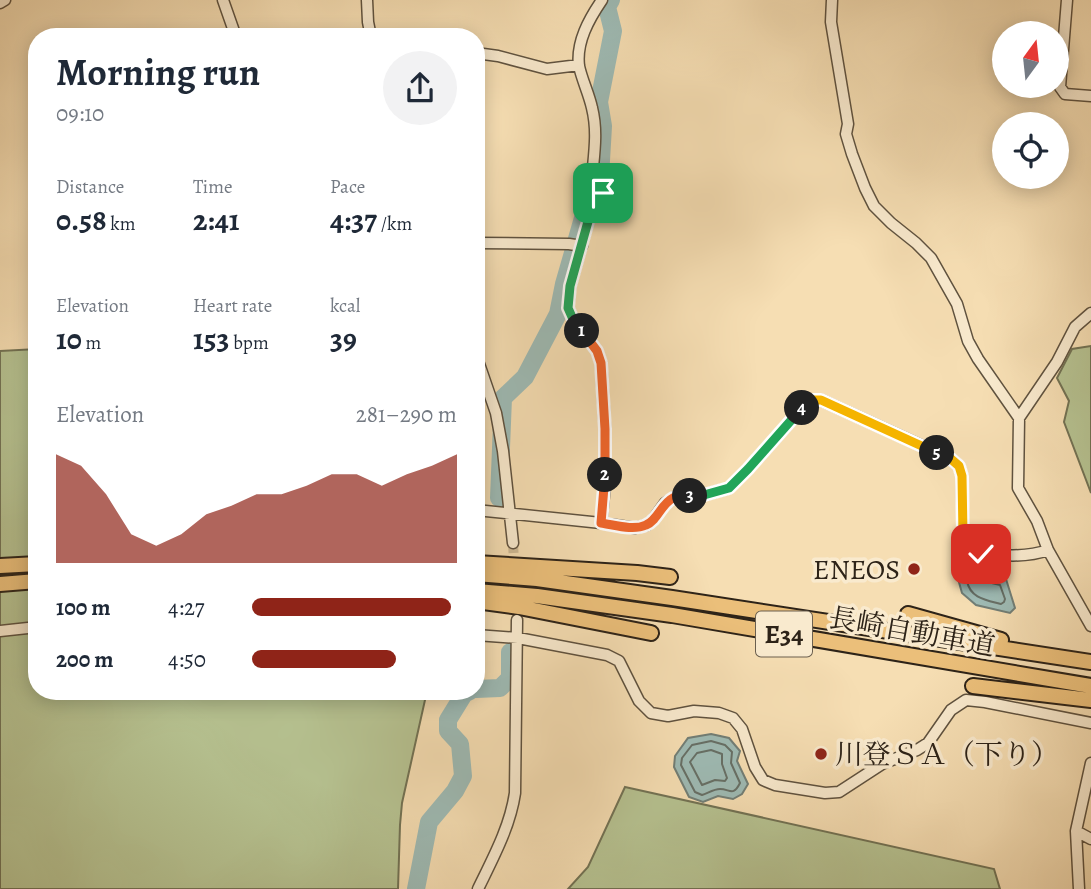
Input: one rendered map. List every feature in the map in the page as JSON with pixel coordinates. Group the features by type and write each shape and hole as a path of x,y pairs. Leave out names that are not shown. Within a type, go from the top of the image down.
{"highway":[{"path":"0,566 28,564"},
{"path":"485,564 670,577"},
{"name":"長崎自動車道","path":"485,575 537,579 672,598 1091,662"},
{"path":"0,583 28,581"},
{"name":"長崎自動車道","path":"485,592 537,596 672,615 1091,686"},
{"path":"485,602 651,634"},
{"path":"908,614 1066,658"},
{"path":"973,685 1091,699"}],"street":[{"path":"0,3 5,0"},
{"path":"223,0 233,28"},
{"path":"367,0 369,28"},
{"path":"601,0 586,25 579,65 596,131 593,167 606,183 589,218 570,286 568,308 597,351 601,363 605,429 605,485 601,523"},
{"path":"832,0 831,22 848,124 846,134 864,188 874,206 931,258 957,304 968,341 1019,418"},
{"path":"1067,0 1060,88 1065,94 1091,96"},
{"path":"485,55 547,69 579,65"},
{"path":"485,243 582,246"},
{"path":"1091,313 1075,327 1057,362 1019,418 1018,488 1037,521 1048,550 1091,626"},
{"path":"485,381 496,413 513,543"},
{"path":"485,511 635,528 647,525 665,503 675,497 704,495 729,488 805,405 813,400 821,400 951,459 959,466 962,476 963,535 969,548 981,554 1035,555 1048,550"},
{"path":"478,889 509,824 513,807 517,620"},
{"path":"0,631 28,628"},
{"path":"485,636 518,638 607,655 618,661 639,701 650,713 667,716 694,711 719,713 733,718 742,729 755,767 763,780 775,785 825,793 839,792 882,764 928,743 951,710 966,700 1091,723"},
{"path":"1079,889 1076,831 1091,763"},
{"path":"1076,831 1091,839"}],"green space":[{"path":"1091,346 1091,493 1064,422 1069,401 1057,378 1072,349"},
{"path":"28,349 28,700 425,700 402,803 398,889 0,889 0,351"},
{"path":"625,787 994,869 1000,889 568,889 588,867"}],"water":[{"path":"955,568 1006,579 1015,608 1010,613 976,605 962,593"},
{"path":"711,734 729,738 740,751 737,761 748,784 742,794 733,799 718,796 703,802 689,797 674,767 675,756 688,738"}],"waterway":[{"path":"499,498 503,398 525,377 558,314 585,211 600,178 603,126 599,102 613,31 607,7 611,0"},
{"path":"485,689 500,688 510,678 510,652"},
{"path":"416,889 429,822 455,791 463,776 460,744 448,731 448,720 460,700"}],"tunnel":[{"path":"513,543 516,598"}],"place":[{"name":"ENEOS","path":"914,569"},
{"name":"川登ＳＡ（下り）","path":"821,754"}],"route":[{"path":"603,193 589,218 570,286 568,308 597,351 601,363 605,429 605,485 601,523 635,528 647,525 665,503 675,497 704,495 729,488 805,405 813,400 821,400 951,459 959,466 962,476 963,535 969,548 981,554"}]}
